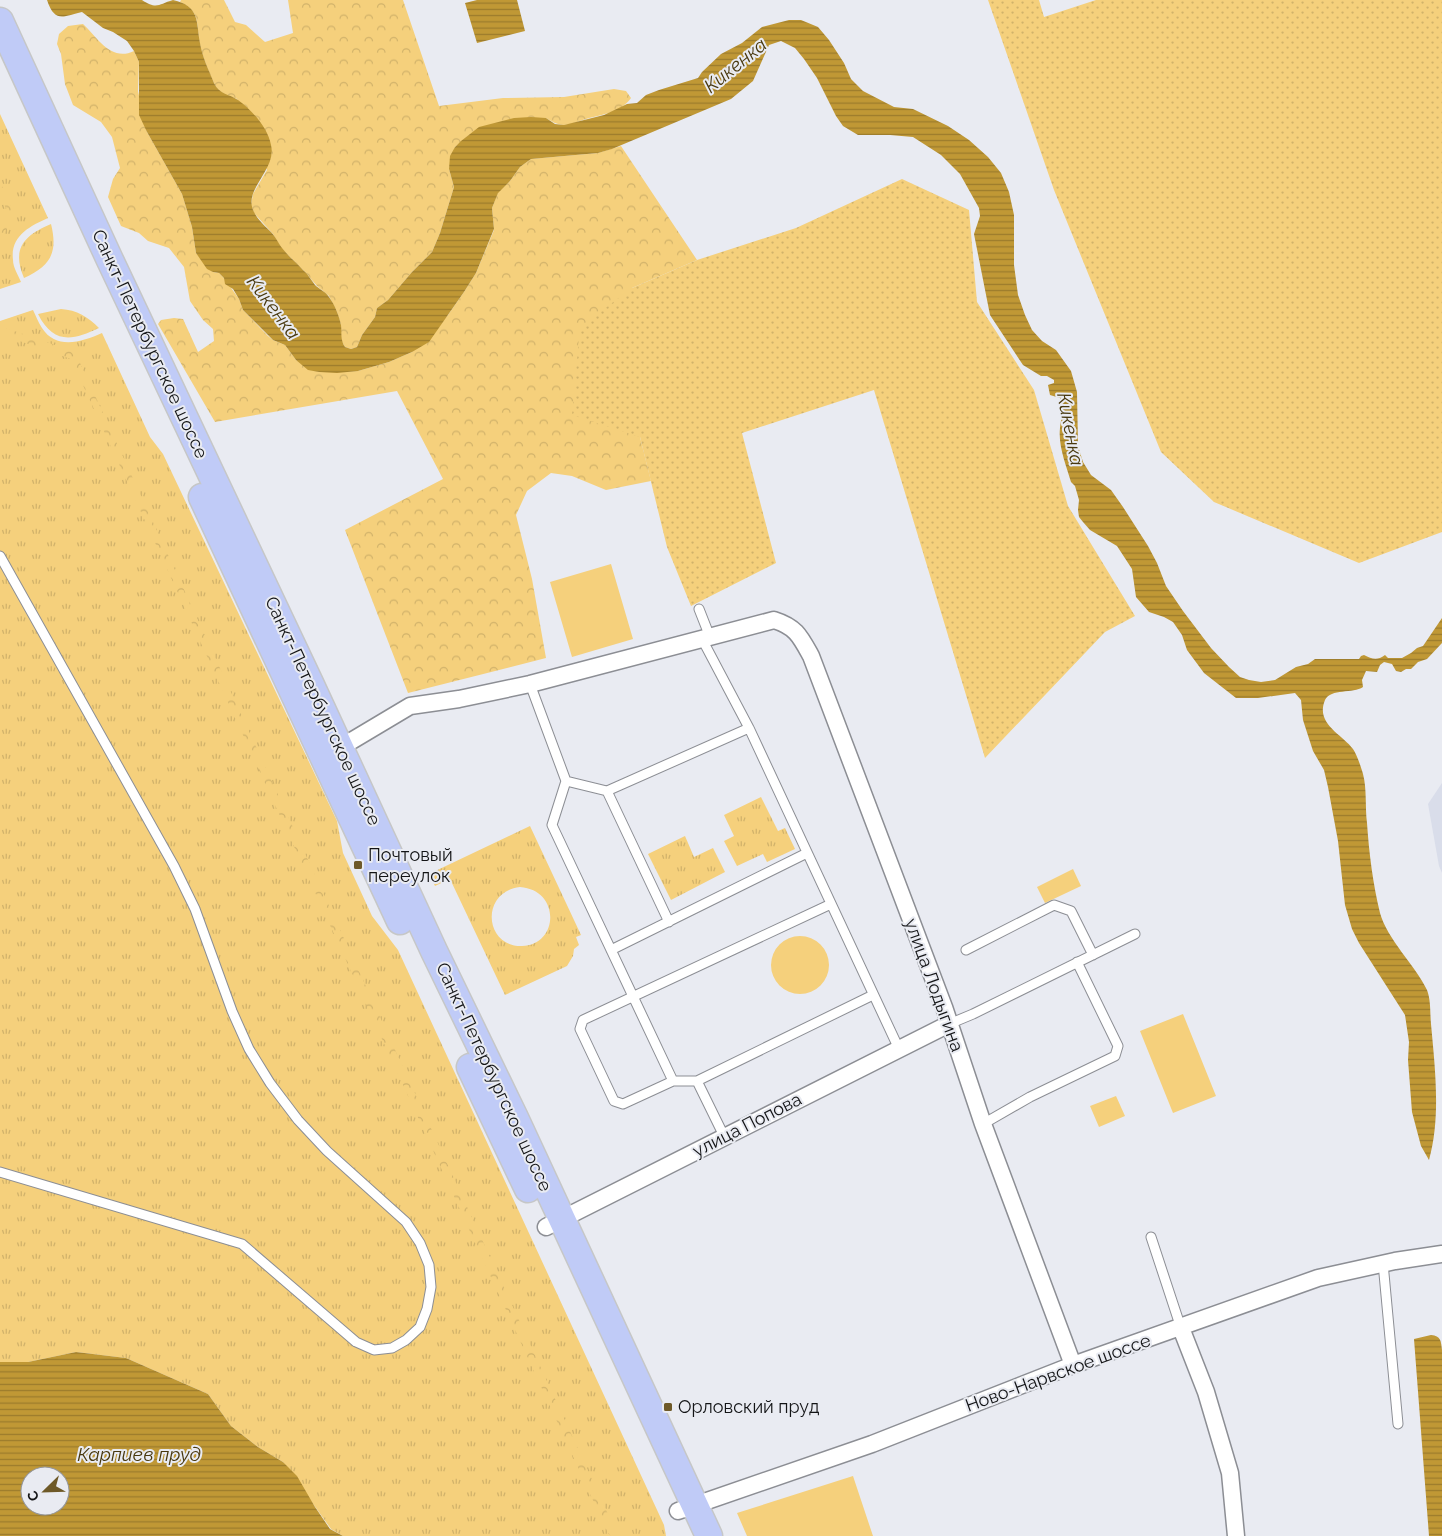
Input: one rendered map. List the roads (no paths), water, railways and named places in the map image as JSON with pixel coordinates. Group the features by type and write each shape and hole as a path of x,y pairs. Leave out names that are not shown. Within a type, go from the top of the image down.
{"main road":[{"name":"Санкт-Петербургское шоссе","path":"0,21 105,260 331,750 371,859 554,1223 686,1508 709,1536"},
{"name":"Санкт-Петербургское шоссе","path":"0,63 331,750"},
{"name":"Санкт-Петербургское шоссе","path":"686,1508 690,1536"}],"street":[{"name":"улица Лодыгина","path":"706,638 774,620 788,625 800,636 810,656 928,963 983,1124 1073,1365"},
{"path":"331,750 410,706 459,699 530,684 706,638"},
{"name":"улица Попова","path":"554,1223 949,1024"},
{"name":"Ново-Нарвское шоссе","path":"686,1508 872,1444 1073,1365 1318,1278 1382,1263 1442,1254"},
{"path":"1181,1328 1206,1392 1230,1473 1236,1536"}],"lane":[{"path":"0,556 174,866 196,909 232,1011 249,1049 270,1083 298,1120 327,1151 406,1222 420,1243 430,1265 431,1288 427,1309 420,1327 406,1340 392,1348 374,1350 356,1342 242,1244 0,1172"},
{"path":"699,609 706,638 899,1049"},
{"path":"530,684 566,781 552,825 673,1081"},
{"path":"566,781 607,791 749,728"},
{"path":"607,791 669,922"},
{"path":"611,950 807,853"},
{"path":"831,904 583,1020 580,1028 614,1101 623,1104 673,1081 696,1081 873,995"},
{"path":"966,950 1054,905 1071,910 1093,954"},
{"path":"949,1024 1135,934"},
{"path":"983,1124 1030,1097 1114,1056 1118,1046 1077,962"},
{"path":"696,1081 724,1136"},
{"path":"1151,1237 1181,1328"},
{"path":"1382,1263 1398,1424"}],"water":[{"name":"Кикенка","path":"47,0 142,0 155,5 173,0 188,6 192,10 197,21 202,53 216,87 249,109 267,132 271,145 272,154 269,163 252,196 254,212 273,234 284,251 315,285 329,297 339,318 343,344 351,349 357,347 362,335 375,317 377,308 388,300 432,252 454,187 449,169 450,156 461,141 479,127 514,118 546,118 555,124 564,125 604,115 627,104 637,103 646,95 698,78 721,54 742,43 762,27 789,20 801,20 818,27 844,63 851,79 863,91 894,107 913,109 948,126 969,140 988,157 1001,173 1009,192 1014,215 1014,265 1018,295 1032,330 1042,341 1056,350 1071,371 1077,392 1078,446 1083,462 1091,475 1111,490 1148,546 1166,586 1211,648 1229,667 1240,677 1261,682 1275,680 1296,667 1308,664 1315,659 1359,659 1364,655 1374,659 1385,655 1388,658 1402,658 1423,646 1442,618 1442,643 1427,659 1418,662 1411,669 1401,672 1396,671 1392,664 1384,662 1380,665 1377,672 1366,671 1362,680 1363,687 1337,692 1328,696 1323,708 1324,716 1331,728 1353,749 1363,774 1369,846 1380,913 1389,932 1422,981 1428,994 1436,1092 1435,1127 1429,1160 1421,1146 1412,1112 1408,1060 1409,1042 1405,1015 1352,929 1345,905 1338,841 1328,787 1324,770 1313,751 1303,720 1301,700 1295,693 1258,698 1236,698 1204,673 1187,650 1182,635 1173,622 1149,612 1136,597 1132,569 1117,546 1090,530 1079,517 1079,500 1075,486 1071,482 1060,442 1063,406 1060,398 1050,395 1048,385 1054,383 1054,380 1047,376 1041,376 1023,365 990,315 974,234 980,216 979,208 960,174 941,155 913,137 858,135 843,126 817,78 795,48 781,41 769,45 753,81 731,99 612,149 598,153 531,159 520,167 498,193 492,208 494,229 476,273 429,342 389,362 358,371 319,372 308,370 296,360 285,345 273,340 243,310 233,289 225,284 224,278 219,273 207,269 196,253 192,227 182,194 139,115 139,62 127,41 103,28 82,12 65,16 53,13"},
{"path":"477,0 517,0 525,31 477,43 465,3"},
{"path":"1431,1335 1437,1336 1440,1340 1442,1350 1442,1536 1429,1536 1414,1339"},
{"name":"Карпиев пруд","path":"76,1352 126,1358 208,1394 231,1426 258,1447 283,1462 297,1476 330,1529 343,1536 0,1536 0,1362 28,1362"}],"place":[{"name":"Почтовый переулок","path":"358,865"},
{"name":"Орловский пруд","path":"668,1407"}]}
